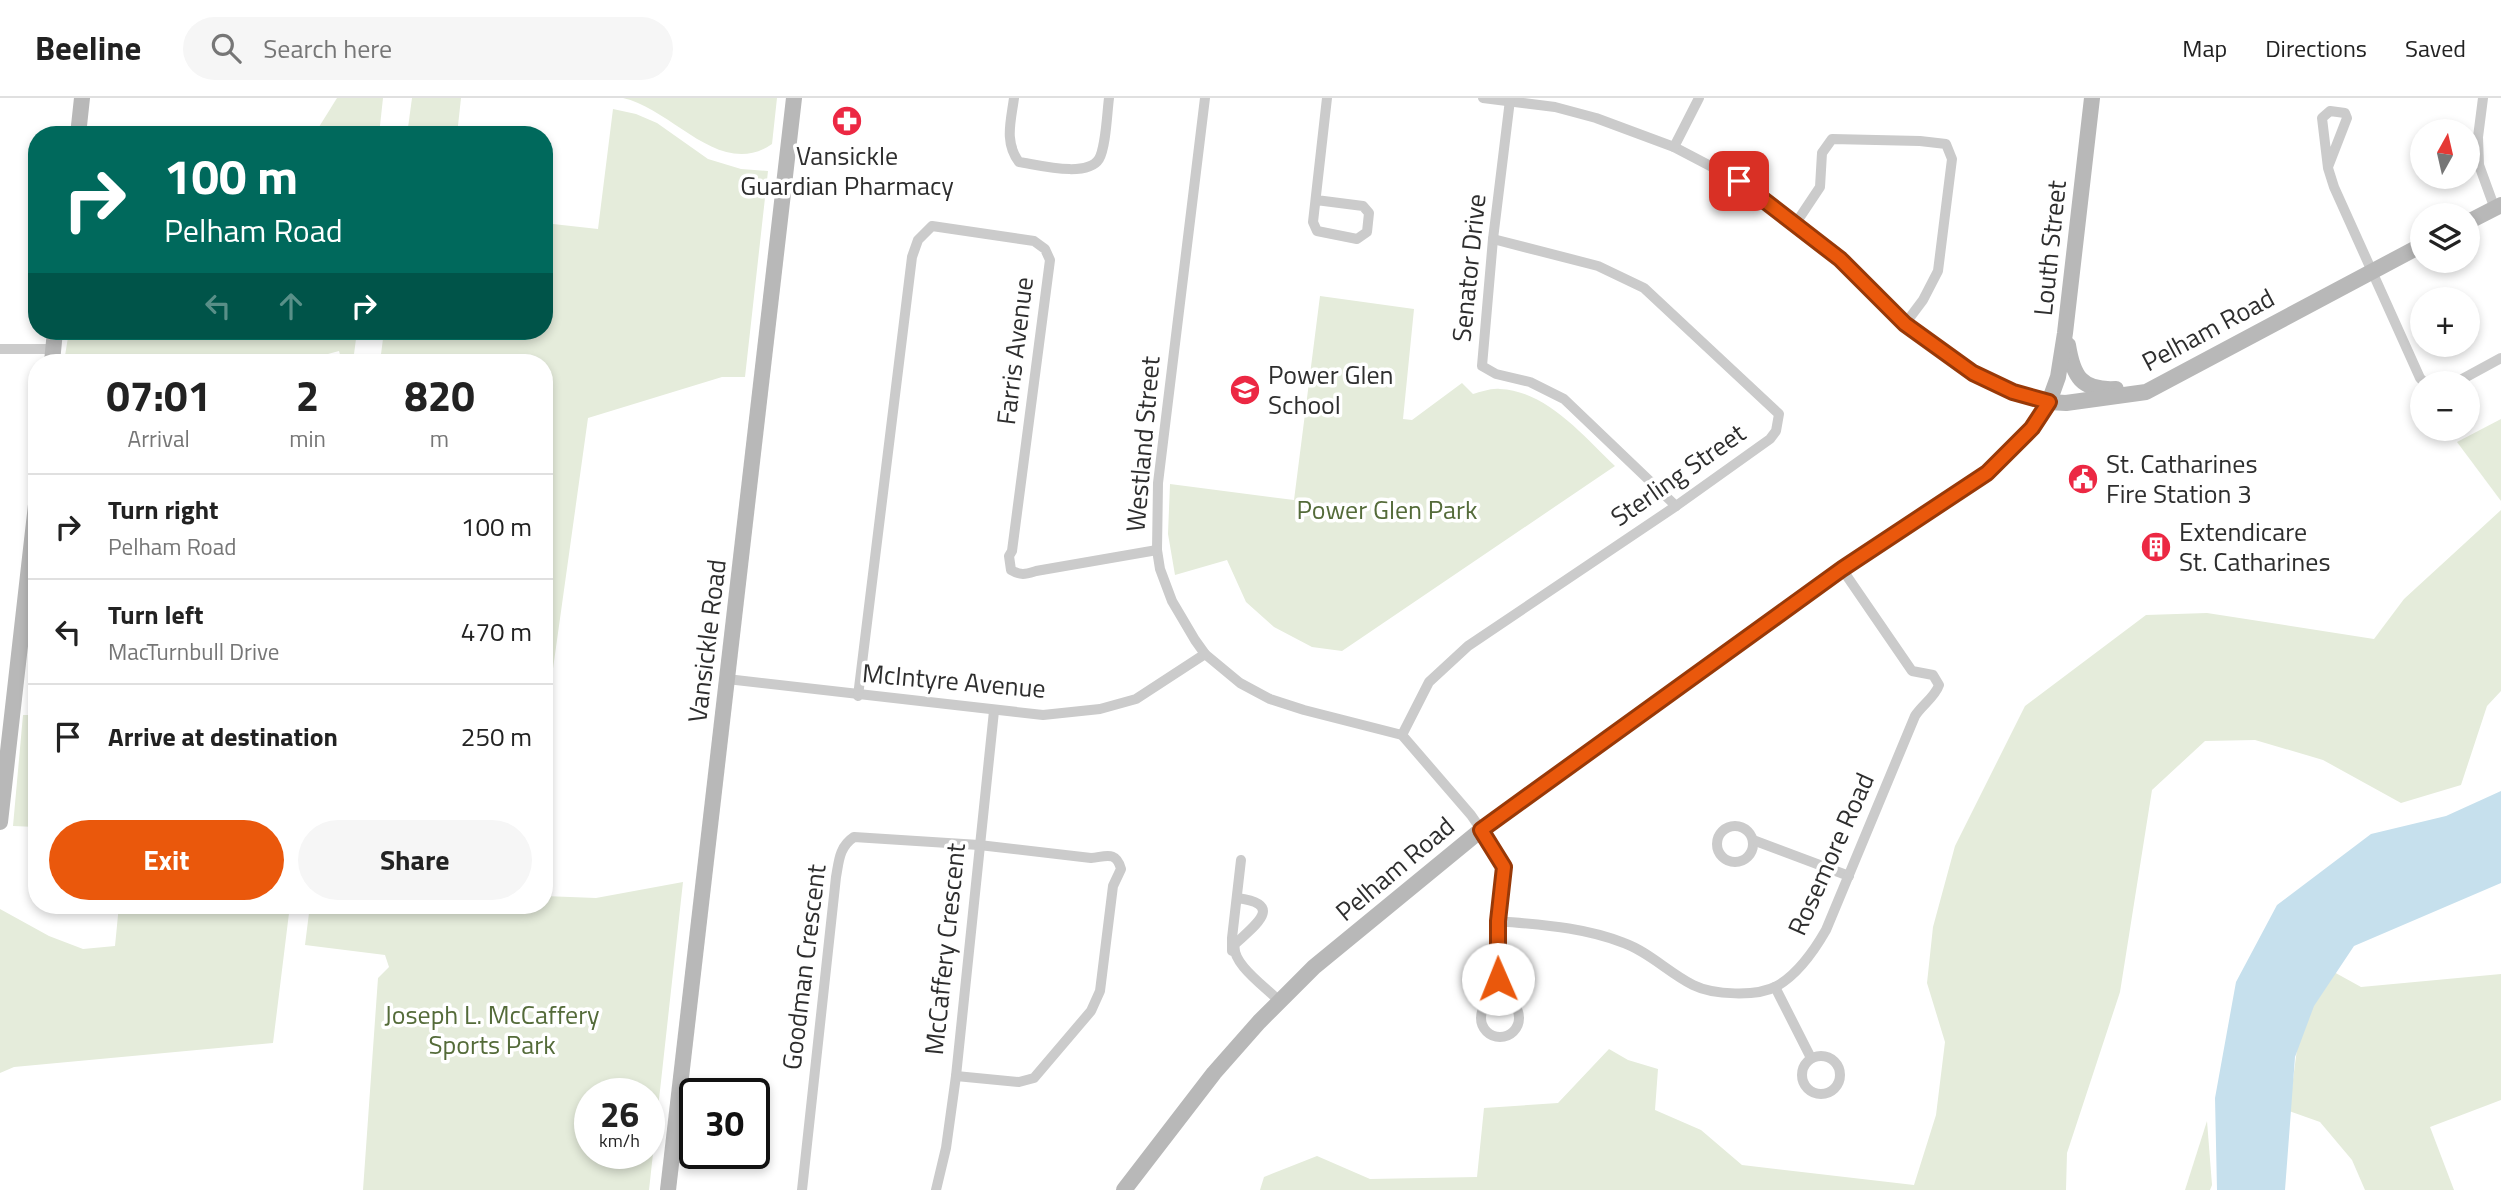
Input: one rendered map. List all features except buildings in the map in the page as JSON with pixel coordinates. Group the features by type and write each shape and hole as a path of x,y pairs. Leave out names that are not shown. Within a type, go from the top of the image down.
{"main road":[{"name":"Vansickle Road","path":"668,1190 794,98"},
{"name":"Louth Street","path":"2049,402 2058,377 2065,333 2092,98"},
{"path":"79,126 82,100"},
{"path":"2480,216 2498,207"},
{"name":"Pelham Road","path":"1124,1190 1214,1073 1279,1001 1314,967 1481,830 1842,569 1987,473 2032,428 2049,402 2066,403 2146,392 2410,251"},
{"path":"2065,333 2072,368 2087,385 2102,389 2124,388 2146,392"},
{"path":"0,822 4,759 28,568"}],"street":[{"path":"1014,98 1009,139 1011,152 1019,162 1077,170 1093,166 1101,157 1109,98"},
{"name":"Westland Street","path":"1205,98 1159,476 1157,550 1160,569 1172,600 1205,654 1240,683 1270,699 1304,710 1402,735"},
{"path":"1316,200 1363,206 1369,213 1367,232 1357,239 1317,231 1313,222 1327,98"},
{"path":"1483,98 1555,107 1595,118 1674,147 1739,181 1840,259 1905,324 1973,373 2013,392 2049,402"},
{"path":"1674,147 1699,98"},
{"path":"2483,98 2478,137 2479,165 2498,207"},
{"name":"Senator Drive","path":"1510,100 1493,239 1482,366 1496,374 1530,382 1564,400 1676,506"},
{"path":"2328,167 2347,118 2345,114 2337,111 2330,111 2322,118 2328,167 2417,371"},
{"path":"1796,223 1820,187 1822,153 1832,139 1946,144 1952,159 1938,271 1923,300 1905,324"},
{"name":"Farris Avenue","path":"858,696 912,257 918,240 932,226 1034,241 1045,249 1050,260 1012,551 1009,556 1012,569 1019,574 1027,574 1157,550"},
{"name":"Sterling Street","path":"1402,735 1429,682 1468,646 1676,506 1770,439 1776,431 1779,414 1644,288 1598,267 1493,239"},
{"path":"0,349 37,354"},
{"path":"2477,371 2501,358"},
{"name":"Rosemore Road","path":"1775,987 1798,970 1815,948 1849,876 1915,716 1939,685 1933,675 1912,671 1842,569"},
{"name":"McIntyre Avenue","path":"727,679 1043,715 1100,709 1136,699 1205,654"},
{"name":"McCaffery Crescent","path":"936,1190 946,1148 956,1076 994,711"},
{"path":"1402,735 1481,830 1504,867 1498,921 1498,999"},
{"name":"Goodman Crescent","path":"802,1190 841,852 845,843 854,837 979,845 1091,858 1108,854 1118,861 1121,869 1113,886 1100,992 1091,1011 1034,1078 1019,1082 956,1076"},
{"path":"1753,840 1849,876"},
{"path":"1241,860 1231,944 1238,960 1279,1001"},
{"path":"1237,898 1254,901 1263,910 1261,920 1235,944 1238,960"},
{"path":"1498,921 1576,928 1600,934 1636,948 1682,979 1710,991 1735,993 1775,987 1811,1058"}],"green space":[{"path":"337,98 383,98 380,126 320,126"},
{"path":"412,98 461,98 458,126 408,126"},
{"path":"623,98 777,98 772,144 753,153 734,154 697,139 642,105"},
{"path":"613,109 636,114 657,123 708,159 741,169 768,171 745,377 722,377 588,418 553,669 553,354 381,354 383,340 553,340 553,224 598,229"},
{"name":"Power Glen Park","path":"1320,296 1414,309 1403,419 1412,420 1462,383 1473,394 1497,389 1517,392 1549,406 1615,466 1342,651 1312,647 1274,627 1246,602 1227,560 1175,575 1168,534 1170,484 1294,500"},
{"path":"68,340 356,340 354,354 340,354 339,351 328,354 65,354"},
{"path":"2501,419 2501,501 2457,442 2480,441 2480,430"},
{"path":"2501,510 2501,691 2487,706 2461,785 2401,803 2323,760 2255,740 2205,741 2152,790 2120,992 2067,1153 2066,1190 1260,1190 1264,1177 1317,1156 1370,1179 1477,1177 1484,1108 1558,1103 1609,1049 1628,1060 1658,1069 1655,1110 1701,1130 1742,1165 1914,1185 1936,1115 1945,1042 1927,983 1933,927 1955,846 2025,706 2146,615 2207,613 2374,639 2404,599"},
{"path":"23,715 28,715 28,827 13,826"},
{"name":"Joseph L. McCaffery Sports Park","path":"683,882 661,1078 574,1078 574,1169 651,1169 649,1190 363,1190 378,978 389,967 385,955 305,945 309,914 553,914 553,896 596,898"},
{"path":"0,909 49,936 83,949 115,946 118,914 289,914 273,1043 14,1067 0,1073"},
{"path":"2323,966 2361,987 2501,974 2501,1100 2430,1127 2454,1190 2365,1190 2352,1160 2320,1122 2289,1111 2302,1010"},
{"path":"2207,1121 2212,1185 2210,1190 2185,1190"}],"water":[{"path":"2501,791 2501,883 2354,946 2314,1006 2295,1057 2285,1190 2217,1190 2215,1098 2236,982 2277,905 2371,834 2446,816"}],"place":[{"name":"Vansickle Guardian Pharmacy","path":"847,121"},
{"name":"Power Glen School","path":"1245,390"},
{"name":"St. Catharines Fire Station 3","path":"2083,479"},
{"name":"Extendicare St. Catharines","path":"2156,547"}],"route":[{"path":"1498,979 1497,938 1504,867 1481,830 1842,569 1987,473 2032,428 2049,402 2013,392 1973,373 1905,324 1840,259 1739,181"}]}
